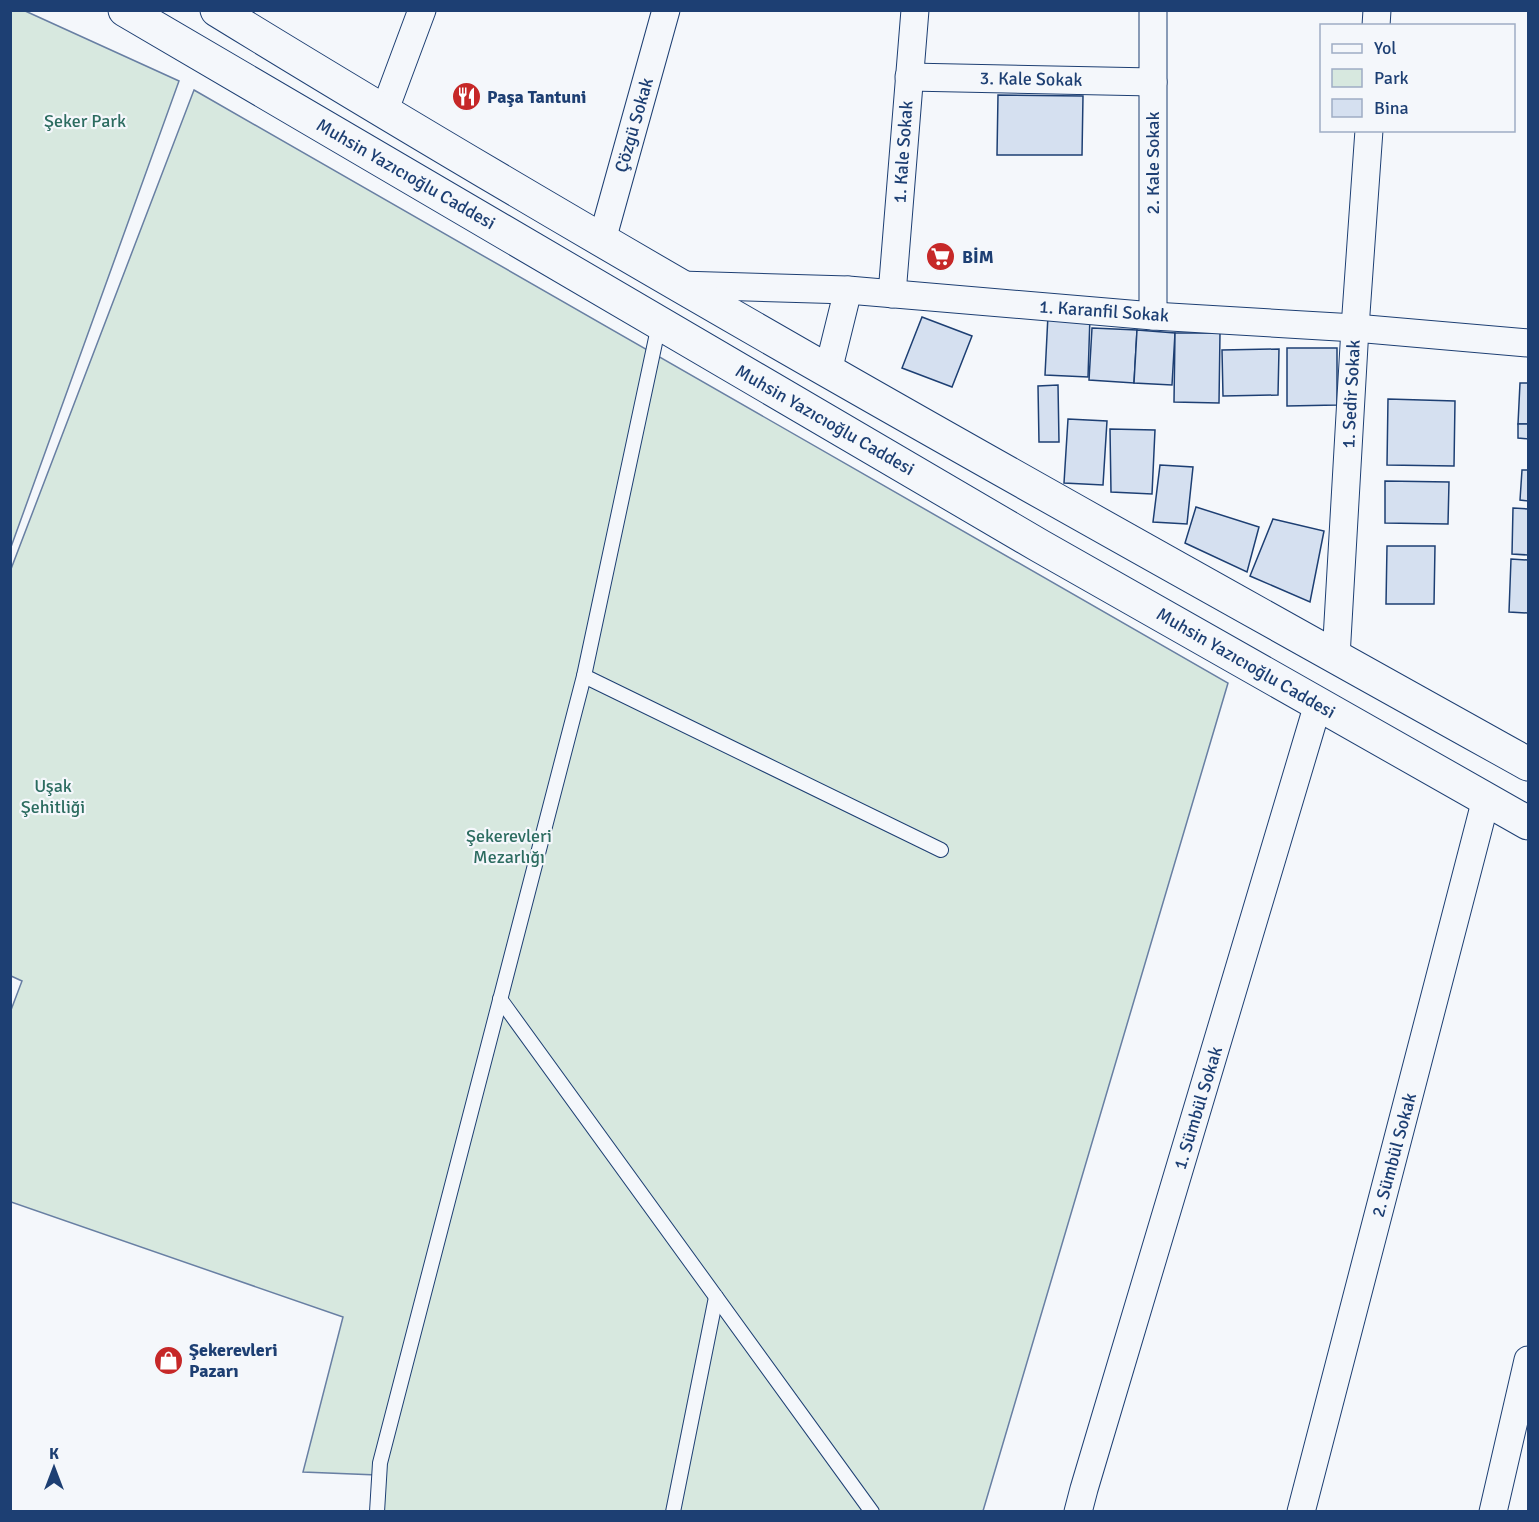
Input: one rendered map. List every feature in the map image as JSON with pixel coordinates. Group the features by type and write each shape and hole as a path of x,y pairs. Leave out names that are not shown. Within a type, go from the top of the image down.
{"street":[{"name":"Muhsin Yazıcıoğlu Caddesi","path":"125,10 1040,546 1528,823"},
{"path":"217,10 384,112 828,371 1528,764"},
{"path":"384,112 422,10"},
{"name":"Çözgü Sokak","path":"602,240 666,10"},
{"name":"1. Kale Sokak","path":"892,294 915,10"},
{"name":"2. Kale Sokak","path":"1153,10 1153,315"},
{"name":"3. Kale Sokak","path":"909,76 1153,82"},
{"name":"1. Sedir Sokak","path":"1336,657 1369,132"},
{"path":"659,322 680,285"},
{"name":"1. Karanfil Sokak","path":"680,285 848,290 1528,343"},
{"path":"828,371 848,290"},
{"path":"1318,704 1336,657"},
{"name":"1. Sümbül Sokak","path":"1078,1512 1318,704"},
{"name":"2. Sümbül Sokak","path":"1301,1512 1486,800"},
{"path":"1493,1512 1528,1360"}],"lane":[{"path":"377,1512 380,1463 584,676 659,322"},
{"path":"584,676 941,849"},
{"path":"500,999 872,1512"},
{"path":"673,1512 716,1297"}],"green space":[{"name":"Şeker Park","path":"23,10 179,81 11,547 10,12"},
{"name":"Şekerevleri Mezarlığı","path":"194,90 1228,683 983,1511 372,1511 377,1475 303,1472 343,1317 11,1202 11,1010 22,981 11,976 11,569"}],"building":[{"path":"998,95 1083,96 1082,155 997,155"},
{"path":"1048,315 1090,316 1088,377 1045,375"},
{"path":"922,317 972,336 952,387 902,368"},
{"path":"1092,328 1137,330 1134,383 1089,380"},
{"path":"1137,330 1175,333 1172,385 1134,383"},
{"path":"1175,333 1220,333 1219,403 1174,402"},
{"path":"1287,348 1337,348 1337,405 1287,406"},
{"path":"1279,349 1278,395 1223,396 1222,350"},
{"path":"1520,383 1528,383 1528,424 1518,424"},
{"path":"1058,385 1059,442 1039,442 1038,386"},
{"path":"1388,399 1455,401 1454,466 1387,465"},
{"path":"1068,419 1107,421 1103,485 1064,483"},
{"path":"1518,424 1528,424 1528,439 1518,438"},
{"path":"1110,429 1155,430 1152,494 1111,492"},
{"path":"1160,465 1193,467 1187,524 1153,522"},
{"path":"1522,470 1528,470 1528,501 1520,500"},
{"path":"1385,481 1449,482 1448,524 1385,523"},
{"path":"1196,507 1259,527 1247,572 1185,543"},
{"path":"1513,508 1528,509 1528,555 1512,554"},
{"path":"1273,519 1324,531 1310,602 1250,576"},
{"path":"1387,546 1435,546 1434,604 1386,604"},
{"path":"1511,559 1528,560 1528,613 1509,612"}],"place":[{"name":"Paşa Tantuni","path":"466,97"},
{"name":"BİM","path":"941,257"},
{"name":"Şekerevleri Pazarı","path":"168,1360"}],"park label":[{"name":"Uşak Şehitliği","path":"53,796"}]}
